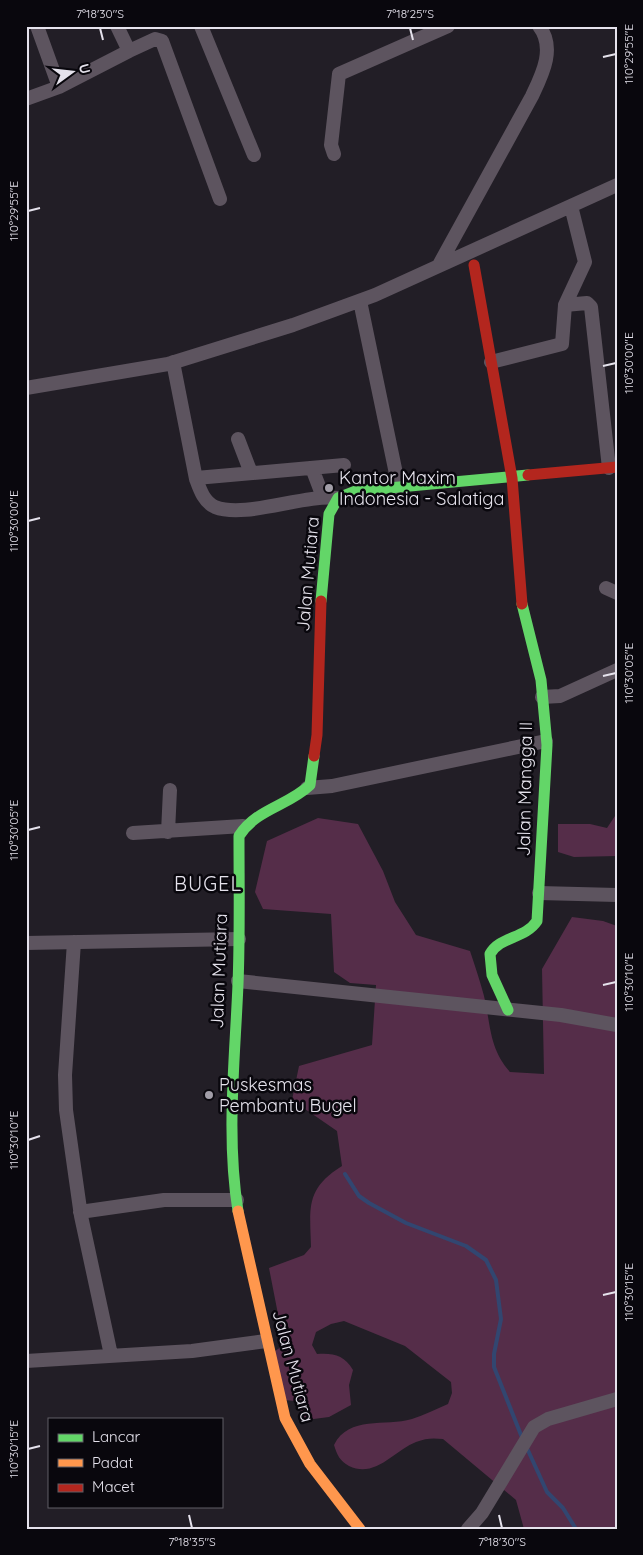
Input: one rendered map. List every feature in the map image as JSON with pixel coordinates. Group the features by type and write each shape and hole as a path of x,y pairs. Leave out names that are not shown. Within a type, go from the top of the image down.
{"street":[{"path":"38,26 59,87"},
{"path":"117,26 128,51"},
{"path":"201,26 254,154"},
{"path":"334,154 331,145 338,74 448,26"},
{"path":"439,266 542,73 547,48 544,33 539,26"},
{"path":"26,99 59,87 155,39 162,41 220,199"},
{"path":"26,388 173,362 293,325 360,300 439,266 617,185"},
{"path":"491,362 561,345 565,305 585,262 571,206"},
{"name":"Jalan Mangga II","path":"474,265 512,478 521,601 541,680 546,741 537,921 534,930 526,935 499,943 491,950 489,960 508,1010"},
{"path":"360,300 399,488"},
{"path":"565,305 587,303 591,307 613,467"},
{"path":"173,362 196,478 202,496 214,507 234,511 323,497 338,498"},
{"path":"238,439 251,473"},
{"path":"196,478 344,465"},
{"name":"Jalan Mutiara","path":"307,788 312,776 316,735 322,585 329,514 338,498 356,491 512,478 613,467"},
{"path":"312,468 323,497"},
{"path":"542,697 560,696 617,670"},
{"path":"133,833 243,826 255,816 307,788 332,786 546,741"},
{"path":"168,832 170,790"},
{"name":"Jalan Mutiara","path":"243,826 239,836 238,981 232,1104 236,1200 266,1341 286,1418 310,1464 360,1529"},
{"path":"539,893 617,895"},
{"path":"26,943 239,939"},
{"path":"74,942 65,1075 66,1110 80,1212 111,1355"},
{"path":"238,981 561,1015 617,1025"},
{"path":"80,1212 164,1200 236,1200"},
{"path":"26,1361 192,1352 266,1341"},
{"path":"468,1529 482,1513 534,1428 548,1419 617,1398"}],"shaded area":[{"path":"617,813 617,856 574,857 558,852 558,824 590,824 607,828"},
{"path":"318,818 358,824 383,871 395,902 416,935 470,951 484,996 494,1045 510,1072 544,1074 542,969 572,917 603,921 617,926 617,1529 524,1529 516,1500 443,1439 416,1442 384,1462 367,1469 358,1469 343,1462 336,1452 334,1445 349,1429 368,1424 412,1419 448,1404 452,1393 451,1382 405,1346 344,1321 331,1324 316,1332 312,1345 317,1354 338,1356 350,1365 353,1370 349,1385 351,1405 329,1417 306,1420 295,1401 284,1400 272,1353 284,1345 269,1268 304,1255 311,1247 310,1221 312,1200 321,1183 342,1166 337,1131 292,1100 299,1066 372,1045 376,985 350,983 334,972 331,914 263,909 255,892 267,841"}],"waterway":[{"path":"345,1174 359,1196 369,1203 406,1223 466,1246 486,1260 496,1280 501,1319 494,1354 494,1367 523,1440"},
{"path":"526,1446 547,1492 563,1508 576,1529"}],"traffic: fast":[{"path":"321,601 329,514 338,498 356,491 528,475"},
{"path":"508,1010 492,975 490,954 494,948 526,931 537,921 547,745 541,680 522,604"},
{"path":"238,1211 234,1183 232,1126 239,966 239,836 254,820 310,785 314,756"}],"traffic: slow":[{"path":"238,1211 285,1418 310,1464 360,1529"}],"traffic: jam":[{"path":"474,265 512,478 522,604"},
{"path":"528,475 617,467"},
{"path":"314,756 317,735 321,601"}],"place":[{"name":"Kantor Maxim Indonesia - Salatiga","path":"329,488"},
{"name":"Puskesmas Pembantu Bugel","path":"209,1095"}],"district":[{"name":"BUGEL","path":"208,884"}]}
